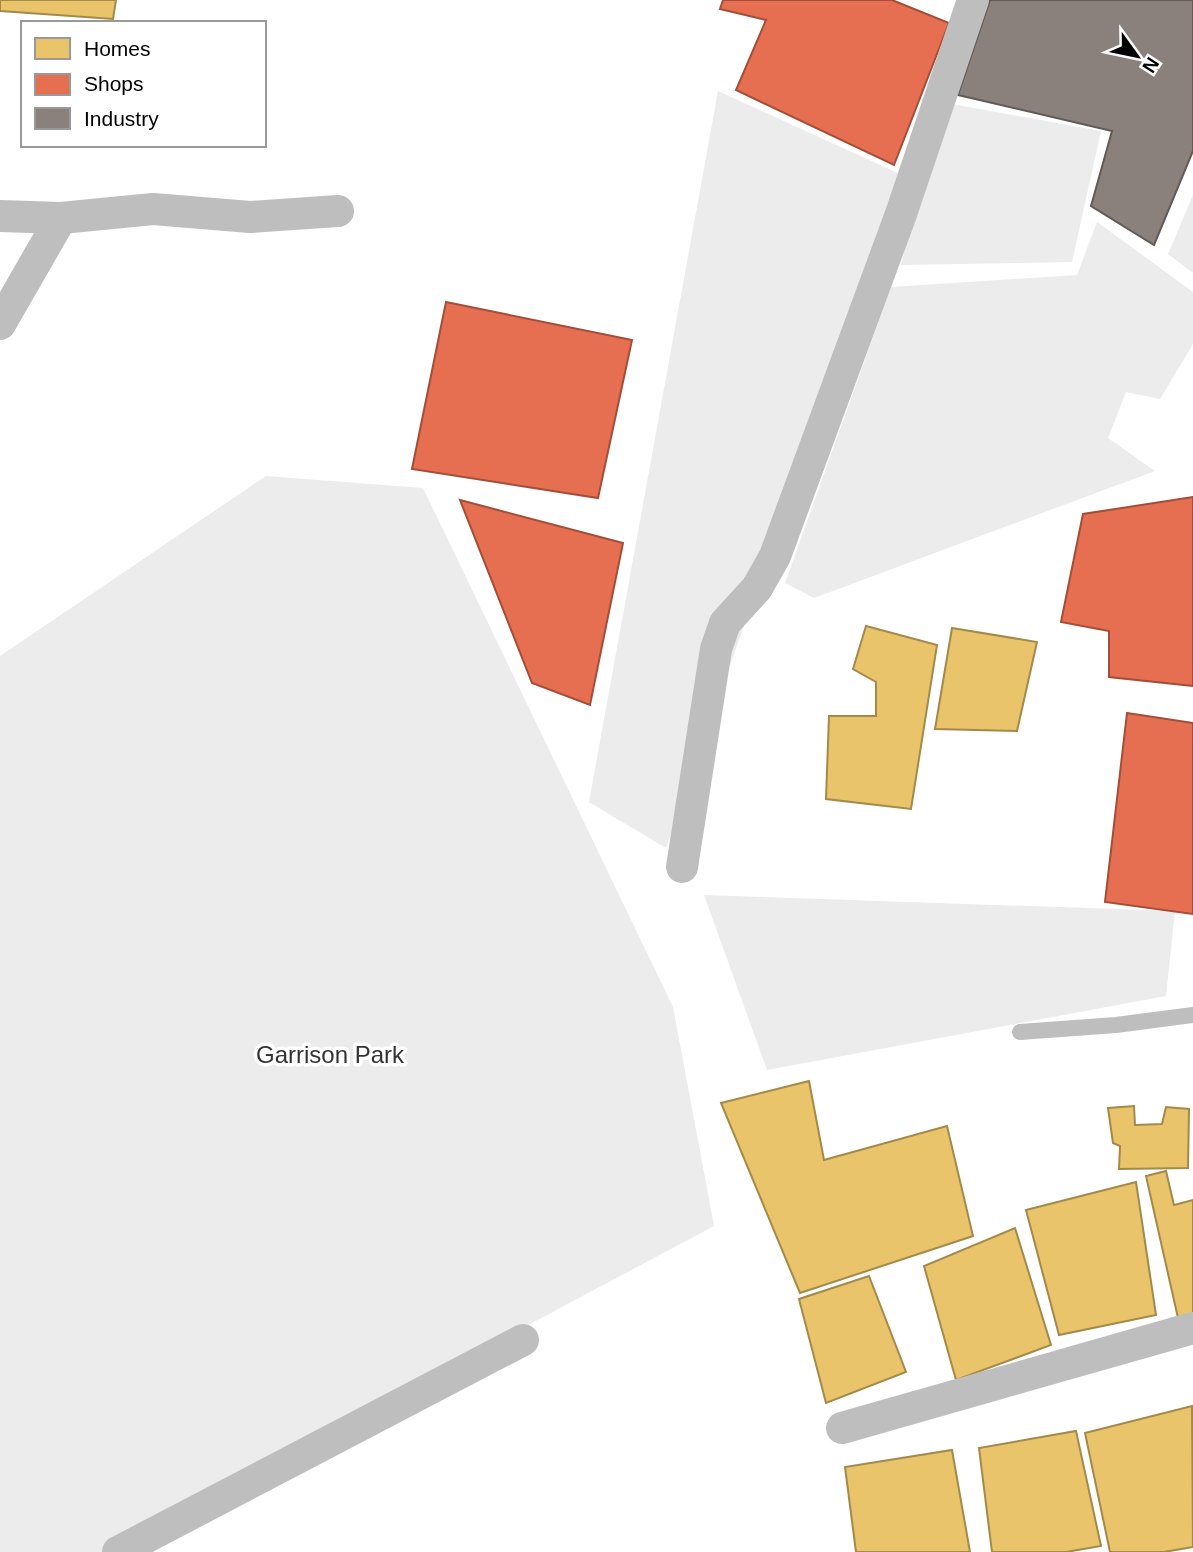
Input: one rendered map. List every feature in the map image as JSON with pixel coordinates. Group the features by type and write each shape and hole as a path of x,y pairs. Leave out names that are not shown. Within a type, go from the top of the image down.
{"street":[{"path":"682,867 716,649 725,623 757,588 775,556 901,214 972,0"},
{"path":"0,216 61,218 153,209 250,216 338,211"},
{"path":"0,324 61,218"},
{"path":"842,1428 1193,1328"},
{"path":"118,1552 523,1340"}],"lane":[{"path":"1020,1032 1193,1015"}],"green space":[{"path":"718,91 902,175 666,848 589,802"},
{"path":"941,102 1101,131 1072,262 901,265"},
{"path":"1193,195 1193,273 1168,254"},
{"path":"1097,222 1193,292 1193,344 1160,399 1126,392 1108,438 1155,471 814,598 785,583 891,287 1077,275"},
{"name":"Garrison Park","path":"266,476 423,488 673,1007 714,1226 102,1552 0,1552 0,656"},
{"path":"704,895 1175,911 1166,996 767,1070"}],"building: Homes":[{"path":"0,0 116,0 113,19 0,11"},
{"path":"866,626 937,645 911,809 826,799 829,716 876,716 876,682 853,669"},
{"path":"952,628 1037,642 1017,731 935,729"},
{"path":"809,1081 824,1160 947,1126 973,1236 800,1293 721,1103"},
{"path":"1134,1106 1135,1125 1162,1124 1166,1107 1189,1109 1188,1168 1119,1169 1120,1146 1113,1143 1108,1108"},
{"path":"1166,1171 1174,1205 1193,1200 1193,1314 1178,1318 1146,1176"},
{"path":"1136,1182 1156,1315 1059,1335 1026,1210"},
{"path":"1015,1228 1051,1345 956,1380 924,1266"},
{"path":"869,1276 906,1372 826,1403 799,1299"},
{"path":"1192,1406 1193,1547 1164,1552 1110,1552 1085,1433"},
{"path":"1076,1431 1101,1546 1066,1552 992,1552 979,1448"},
{"path":"952,1450 970,1552 856,1552 845,1467"}],"building: Shops":[{"path":"723,0 892,0 949,23 894,165 736,90 766,20 720,9"},
{"path":"446,302 632,340 598,498 412,469"},
{"path":"1193,497 1193,686 1109,677 1109,631 1061,622 1083,514"},
{"path":"460,500 623,543 590,705 532,683"},
{"path":"1127,713 1193,723 1193,914 1105,902"}],"building: Industry":[{"path":"990,0 1193,0 1193,151 1154,245 1091,206 1112,131 958,95"}]}
